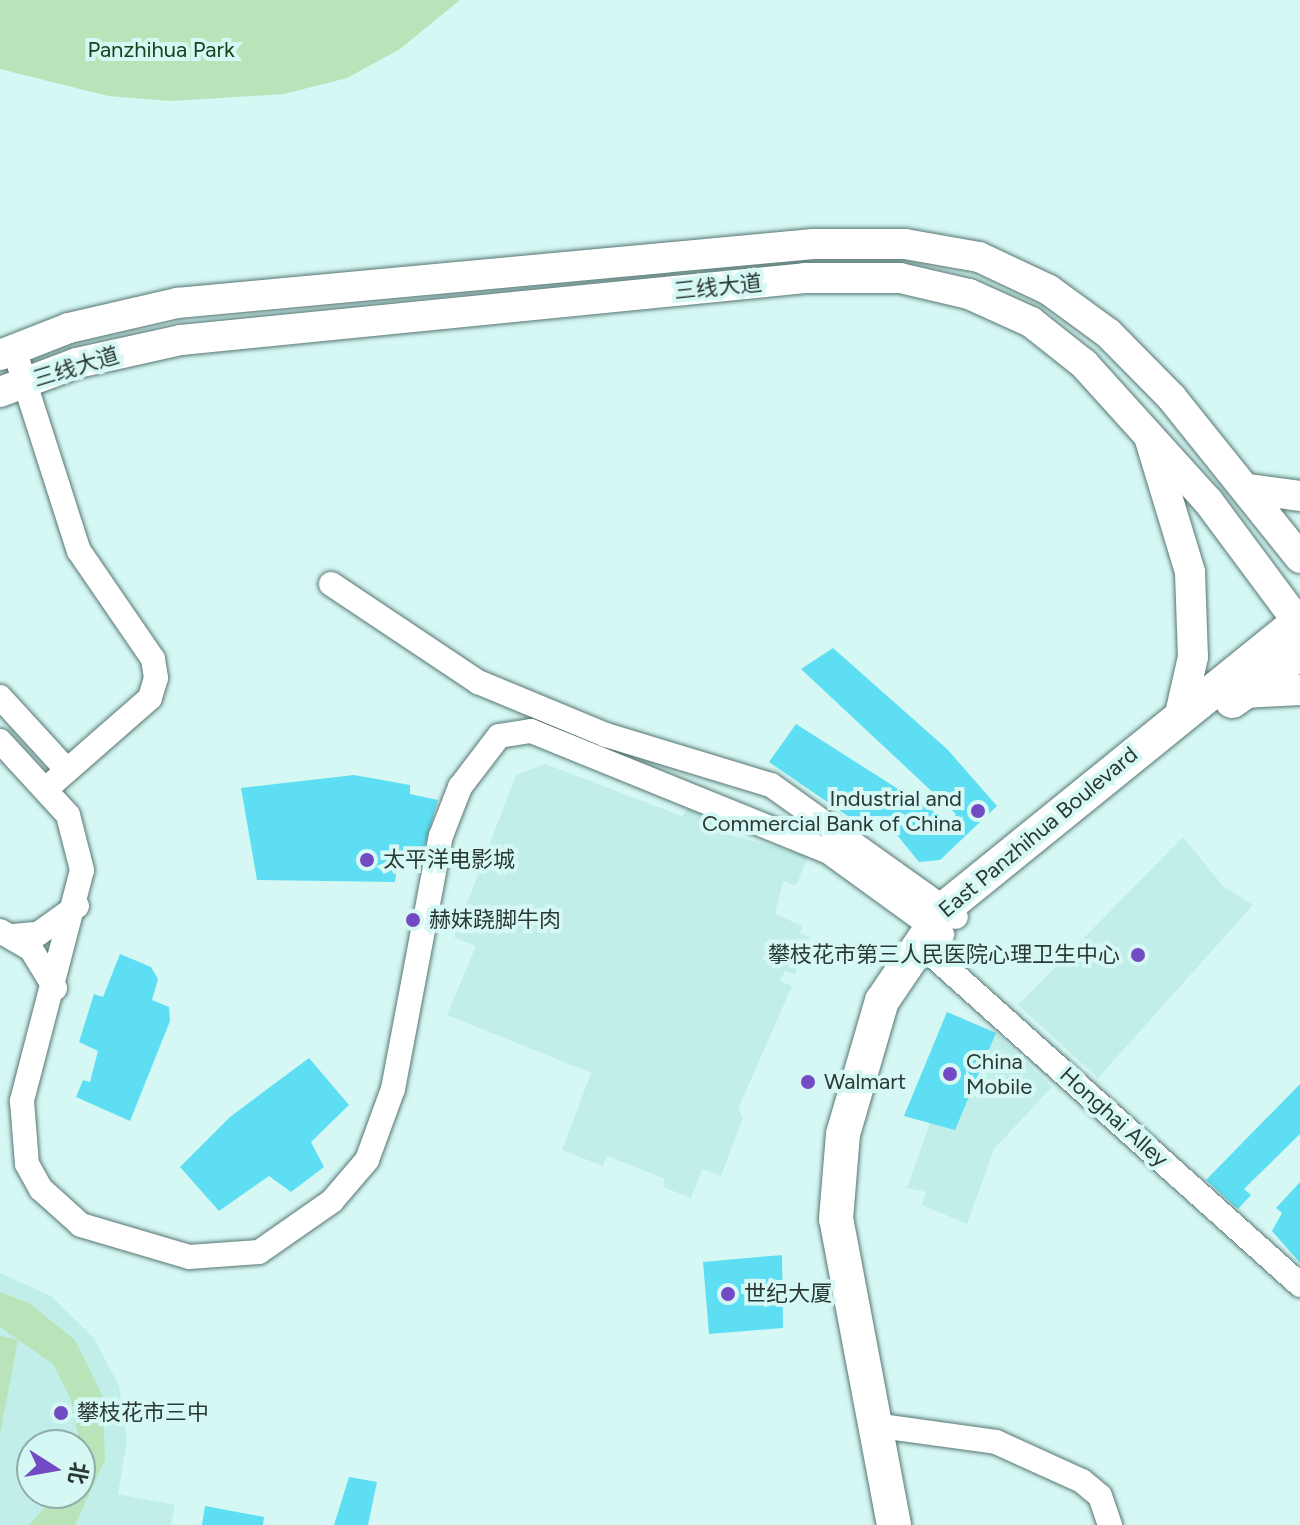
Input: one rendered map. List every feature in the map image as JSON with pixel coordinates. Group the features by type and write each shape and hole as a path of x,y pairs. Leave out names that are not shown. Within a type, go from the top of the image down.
{"highway":[{"name":"East Panzhihua Boulevard","path":"909,1525 888,1427 851,1209 855,1143 894,1010 940,927 1243,693 1300,630"},
{"name":"East Panzhihua Boulevard","path":"894,1525 836,1219 857,1066 882,1001 940,927 1180,714 1300,630"}],"main road":[{"name":"三线大道","path":"7,352 69,328 177,303 813,244 905,244 979,257 1049,290 1108,333 1249,489 1300,558"},
{"name":"三线大道","path":"0,392 28,381 181,340 805,278 900,278 969,294 1031,322 1146,427 1300,630"},
{"path":"1146,427 1190,572 1193,657 1180,714"},
{"path":"1249,489 1300,496"},
{"path":"1243,693 1300,690"}],"street":[{"path":"7,352 28,381 79,551 153,659 156,678 150,698 46,789"},
{"path":"331,584 478,682 606,735 771,785 940,927"},
{"path":"0,697 67,770"},
{"path":"0,741 46,789 80,844 77,906 19,1133 41,1189 106,1236 189,1257 237,1259 332,1201 367,1160 393,1089 441,836 460,787 499,736 531,731 829,852 940,927"},
{"path":"7,934 38,934 77,906"},
{"name":"Honghai Alley","path":"940,927 1300,1285"},
{"path":"7,934 47,966 55,988"},
{"path":"888,1427 996,1442 1082,1481 1100,1496 1110,1525"}],"shaded area":[{"path":"545,764 682,816 690,806 731,819 727,834 808,856 796,886 783,881 775,914 802,926 800,933 810,937 795,974 785,971 780,981 792,986 738,1109 743,1118 721,1176 702,1169 691,1198 663,1187 665,1179 607,1156 603,1166 562,1150 591,1073 447,1015 476,946 454,937 516,775"},
{"name":"攀枝花市第三人民医院心理卫生中心","path":"1183,837 1223,886 1253,905 1098,1078 1018,1005"},
{"path":"947,1012 996,1033 1052,1087 994,1149 967,1224 922,1205 926,1192 907,1188 930,1123 904,1116"},
{"name":"攀枝花市三中","path":"0,1273 51,1296 94,1338 119,1386 127,1440 118,1494 175,1505 171,1525 0,1525"}],"green space":[{"name":"Panzhihua Park","path":"0,0 460,0 400,49 347,78 284,94 172,101 108,96 0,69"},
{"path":"0,1292 29,1303 75,1340 103,1397 105,1460 96,1480 96,1429 77,1429 71,1400 53,1364 0,1327"},
{"path":"0,1336 18,1340 0,1434"},
{"path":"44,1509 82,1509 75,1525 29,1525"}],"building":[{"path":"833,648 947,749 997,806 940,860 919,862 897,835 865,813 855,821 769,762 796,724 950,822 956,814 801,669"},
{"path":"354,775 410,785 410,794 438,800 421,859 398,857 395,882 257,880 241,788"},
{"path":"120,954 151,967 158,979 152,1000 169,1007 170,1021 130,1121 76,1097 83,1080 90,1082 98,1051 79,1042 94,994 103,997"},
{"name":"China Mobile","path":"947,1012 996,1033 955,1130 904,1116"},
{"path":"309,1058 349,1105 311,1142 324,1167 291,1192 269,1176 219,1211 180,1167 230,1117"},
{"path":"1300,1084 1300,1134 1244,1189 1251,1195 1238,1209 1206,1180"},
{"path":"1300,1182 1300,1263 1272,1231 1282,1213 1276,1208"},
{"name":"世纪大厦","path":"782,1255 783,1328 709,1334 703,1262"},
{"path":"349,1477 377,1482 368,1525 334,1525"},
{"path":"205,1506 264,1517 263,1525 202,1525"}],"place":[{"name":"Industrial and Commercial Bank of China","path":"978,811"},
{"name":"太平洋电影城","path":"367,860"},
{"name":"赫妹跷脚牛肉","path":"413,920"},
{"name":"攀枝花市第三人民医院心理卫生中心","path":"1138,955"},
{"name":"China Mobile","path":"950,1074"},
{"name":"Walmart","path":"808,1082"},
{"name":"世纪大厦","path":"728,1294"},
{"name":"攀枝花市三中","path":"61,1413"}]}
